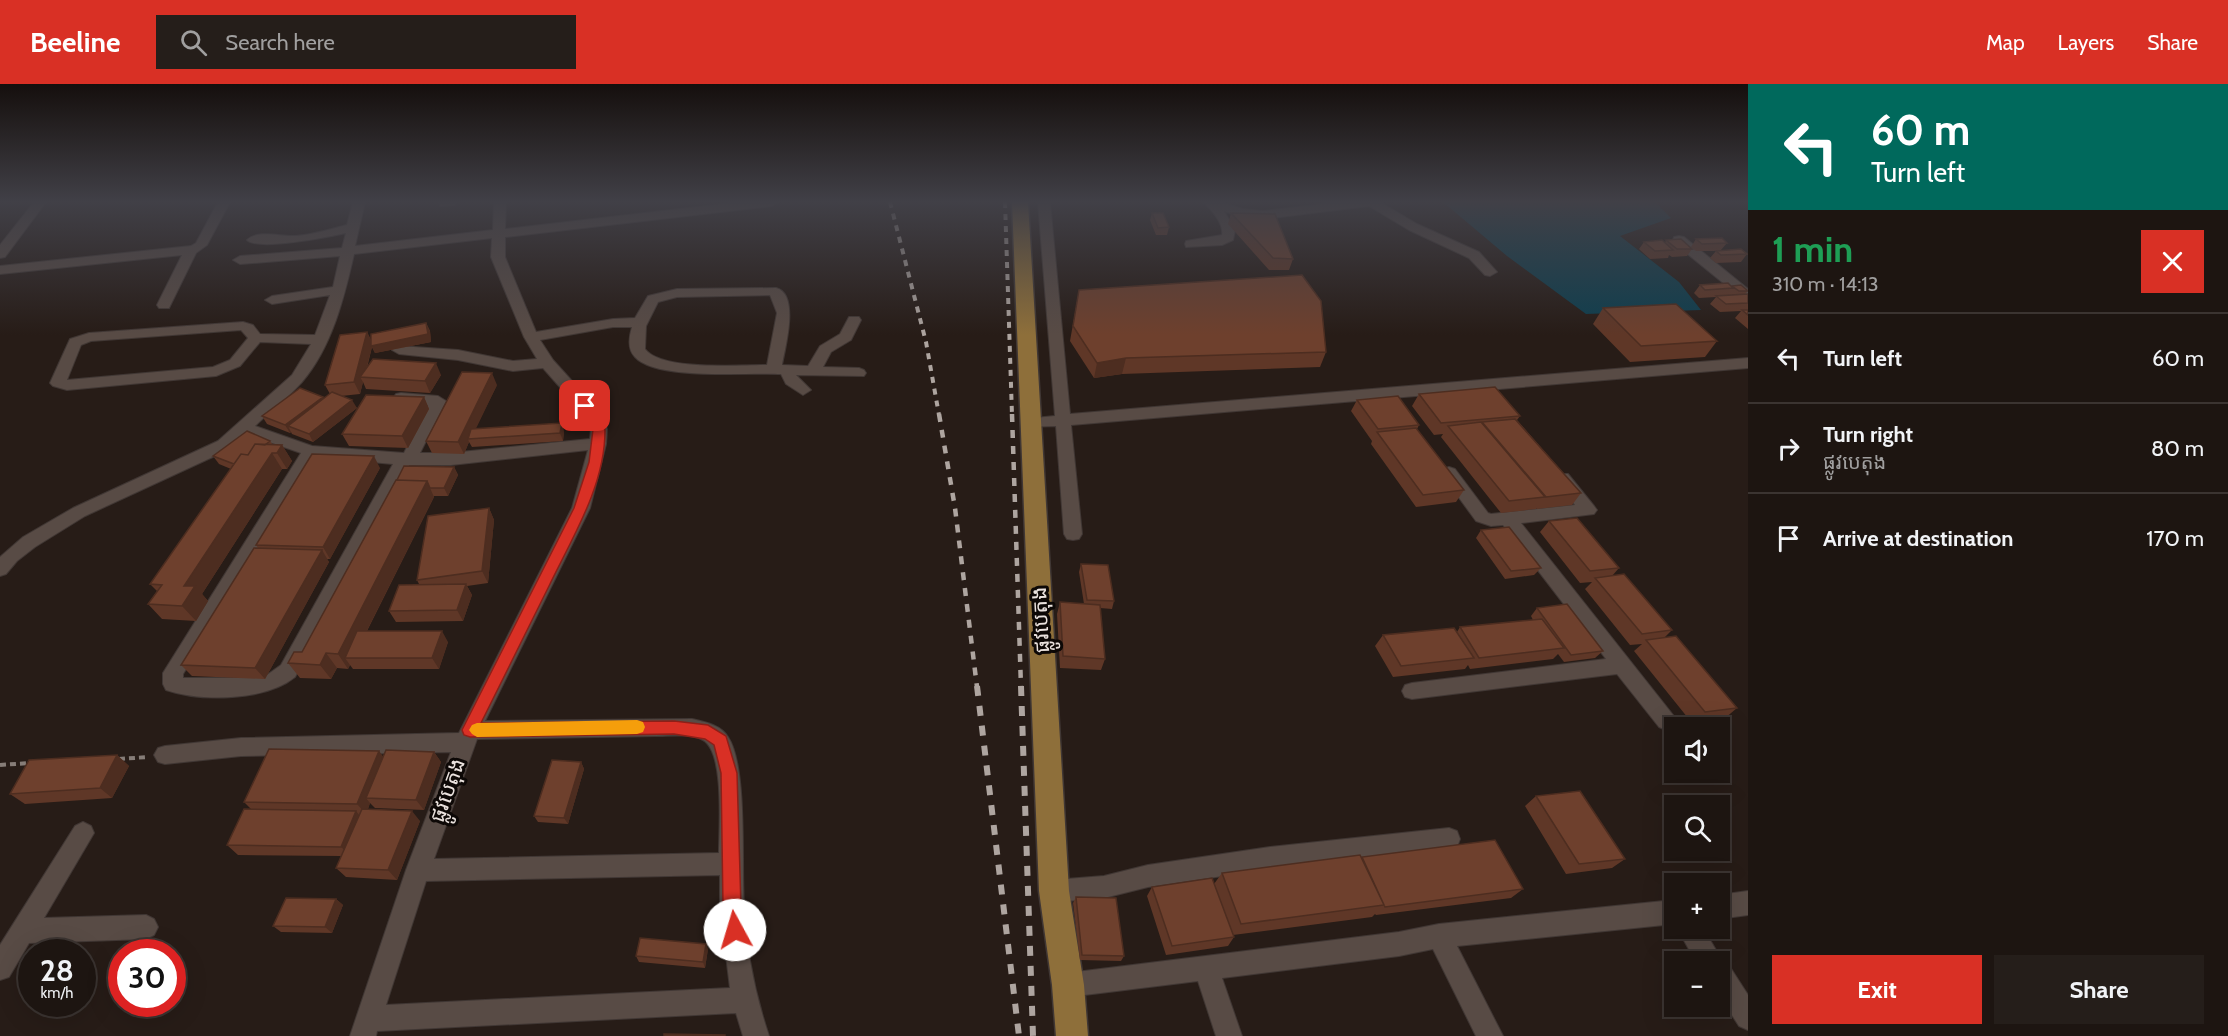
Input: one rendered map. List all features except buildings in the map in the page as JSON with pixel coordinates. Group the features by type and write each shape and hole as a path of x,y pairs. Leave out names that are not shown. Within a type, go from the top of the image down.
{"main road":[{"name":"ផ្លូវបេតុង","path":"1022,246 1054,891 1068,985 1072,1036"}],"street":[{"path":"0,270 190,252 199,246"},
{"path":"4,560 79,512 224,445 245,428 297,378 321,340 339,290 349,246"},
{"path":"240,260 386,246"},
{"name":"ផ្លូវបេតុង","path":"366,1027 418,870 468,736 581,508 598,444 599,429 595,417 547,363 531,337 498,257 498,246"},
{"path":"1048,246 1074,534"},
{"path":"1455,246 1473,255 1490,272"},
{"path":"1687,246 1748,296"},
{"path":"164,305 190,252"},
{"path":"272,300 339,290"},
{"path":"803,390 781,369 784,313 776,292 666,295 653,299 640,322 637,346 641,354 648,359 722,371 781,369 859,373"},
{"path":"813,371 825,349 846,337 854,320"},
{"path":"531,337 613,323 640,322"},
{"path":"256,338 235,363 216,371 67,385 58,383 75,342 81,338 243,326 248,328 256,338 321,340"},
{"path":"399,350 458,355 513,366 547,363"},
{"path":"1030,423 1748,363"},
{"path":"1481,384 1496,401"},
{"path":"1388,392 1402,410"},
{"path":"311,452 173,674 173,684 187,687 262,686 276,681 288,670 438,401 388,398"},
{"path":"245,428 311,452 406,459 451,459 598,444"},
{"path":"332,454 344,437"},
{"path":"1442,463 1482,517 1491,520 1588,510 1549,463"},
{"path":"1508,519 1664,718"},
{"path":"1412,691 1623,665"},
{"path":"165,755 241,747 656,727 692,728 708,732 720,741 729,773 732,907 744,1000 756,1036"},
{"path":"0,968 83,833"},
{"path":"1054,891 1104,887 1148,876 1270,858 1449,839"},
{"path":"418,870 732,864"},
{"path":"1730,905 1748,903"},
{"path":"1068,985 1399,944 1439,936 1664,913"},
{"path":"23,931 146,927"},
{"path":"1439,936 1490,1036"},
{"path":"1206,968 1229,1036"},
{"path":"1730,990 1748,1017"},
{"path":"366,1027 744,1000"}],"path":[{"path":"116,759 165,755"},
{"path":"0,765 35,763"}],"water":[{"path":"1496,246 1633,246 1679,282 1701,310 1586,314"}],"railway":[{"path":"901,246 926,342 939,415"},
{"path":"1006,246 1012,415"},
{"path":"939,414 955,508 977,687"},
{"path":"1012,414 1021,687"},
{"path":"977,686 1019,1036"},
{"path":"1021,686 1033,1036"}],"slow traffic":[{"path":"477,730 637,727"}],"route":[{"path":"585,406 595,417 599,429 595,462 581,508 470,730 692,728 708,732 720,741 729,773 732,907 735,930"}]}
